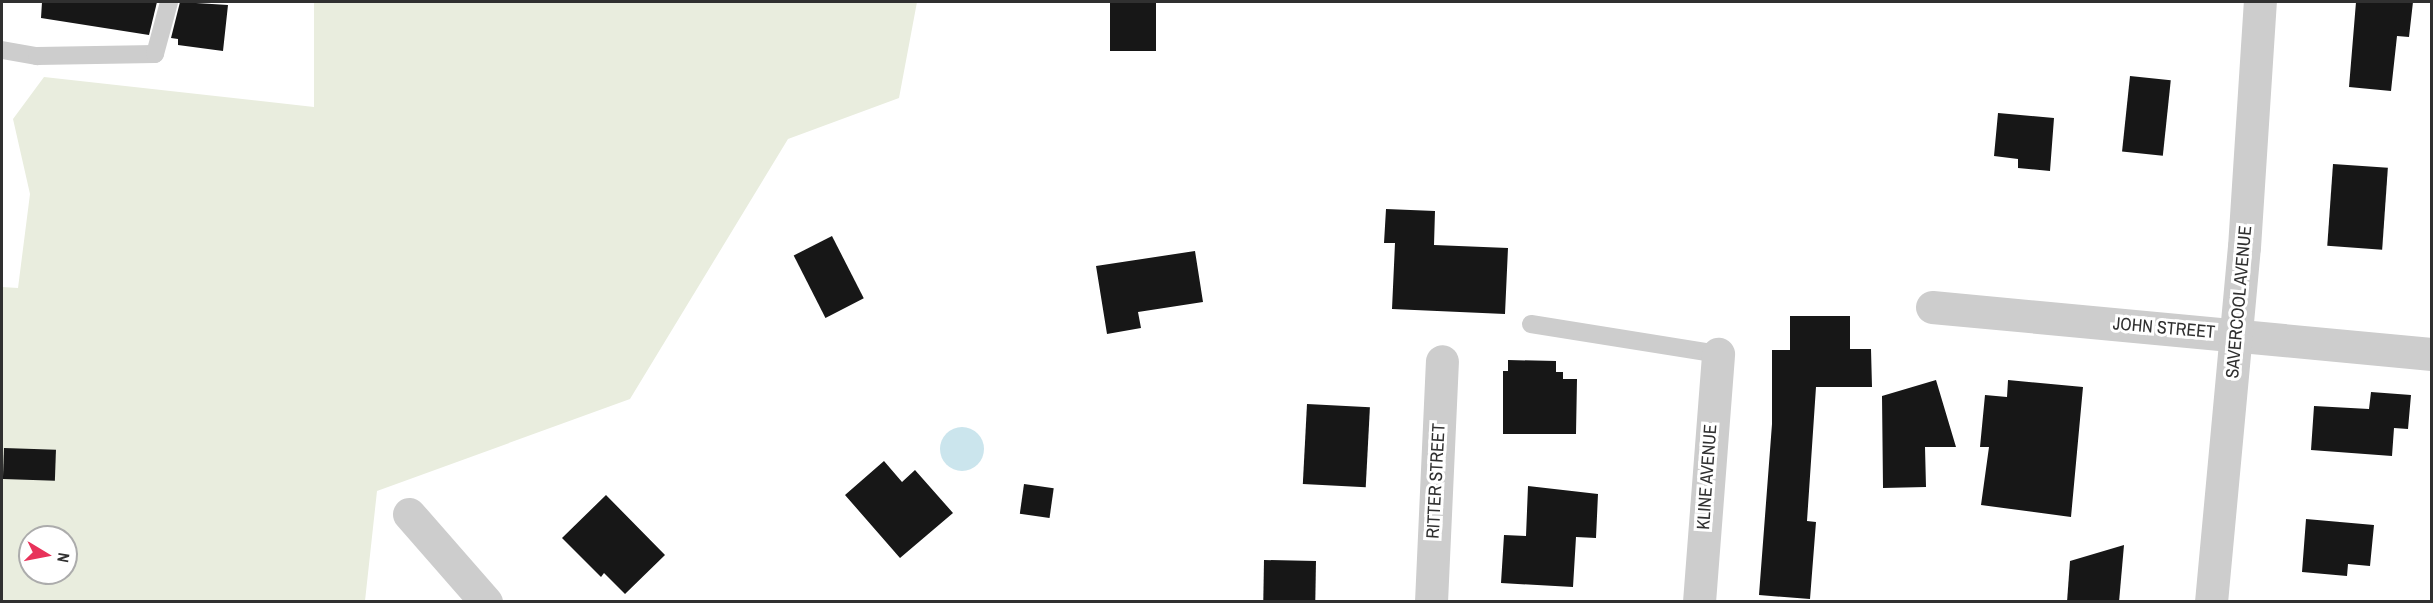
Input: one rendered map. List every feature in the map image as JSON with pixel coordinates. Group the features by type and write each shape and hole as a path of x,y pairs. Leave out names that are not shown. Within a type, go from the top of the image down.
{"street":[{"name":"SAVERCOOL AVENUE","path":"2211,602 2236,335 2260,2"},
{"name":"JOHN STREET","path":"1932,307 2432,354"},
{"name":"KLINE AVENUE","path":"1699,602 1718,354"},
{"name":"RITTER STREET","path":"1431,602 1442,361"},
{"path":"409,514 486,602"}],"lane":[{"path":"2,50 37,56 154,54 169,2"},
{"path":"1531,324 1718,354"}],"shaded area":[{"path":"314,2 917,2 899,98 788,139 630,399 377,491 365,601 2,601 2,287 18,288 30,194 13,119 44,77 314,107"}],"water":[{"path":"962,427 977,434 984,449 977,464 962,471 947,464 940,449 947,434"}],"building":[{"path":"42,2 157,2 149,35 41,18"},
{"path":"180,2 228,5 223,51 178,45 178,39 171,38"},
{"path":"1110,2 1156,2 1156,51 1110,51"},
{"path":"2356,2 2413,2 2409,37 2397,36 2391,91 2349,87"},
{"path":"2130,76 2171,80 2163,156 2122,152"},
{"path":"1998,113 2054,118 2050,171 2018,168 2018,159 1994,156"},
{"path":"2333,164 2388,168 2382,250 2327,246"},
{"path":"1386,209 1435,211 1434,245 1508,248 1505,314 1392,309 1395,243 1384,243"},
{"path":"832,236 864,298 825,318 794,256"},
{"path":"1195,251 1203,302 1138,312 1141,328 1107,334 1096,266"},
{"path":"1790,316 1850,316 1850,349 1871,349 1872,387 1816,387 1807,521 1816,522 1810,599 1759,595 1772,424 1772,350 1790,350"},
{"path":"1508,360 1556,361 1556,372 1563,372 1563,379 1577,379 1576,434 1503,434 1503,371 1508,371"},
{"path":"1936,380 1956,447 1925,447 1926,487 1883,488 1882,396"},
{"path":"2008,380 2083,387 2071,517 1981,505 1989,447 1980,447 1985,395 2007,397"},
{"path":"2371,392 2411,395 2408,429 2394,428 2392,456 2311,450 2314,406 2369,409"},
{"path":"1307,404 1370,407 1366,487 1303,484"},
{"path":"4,448 56,450 55,481 3,479"},
{"path":"884,461 902,482 915,470 953,513 900,558 845,495"},
{"path":"1024,484 1054,488 1050,518 1020,514"},
{"path":"1528,486 1598,494 1596,538 1576,537 1573,587 1501,583 1504,535 1526,536"},
{"path":"606,495 665,555 625,594 604,573 601,577 562,538"},
{"path":"2306,519 2374,525 2370,566 2348,564 2347,576 2302,572"},
{"path":"2124,545 2119,602 2067,602 2070,561"},
{"path":"1264,560 1316,561 1315,602 1263,602"}]}
